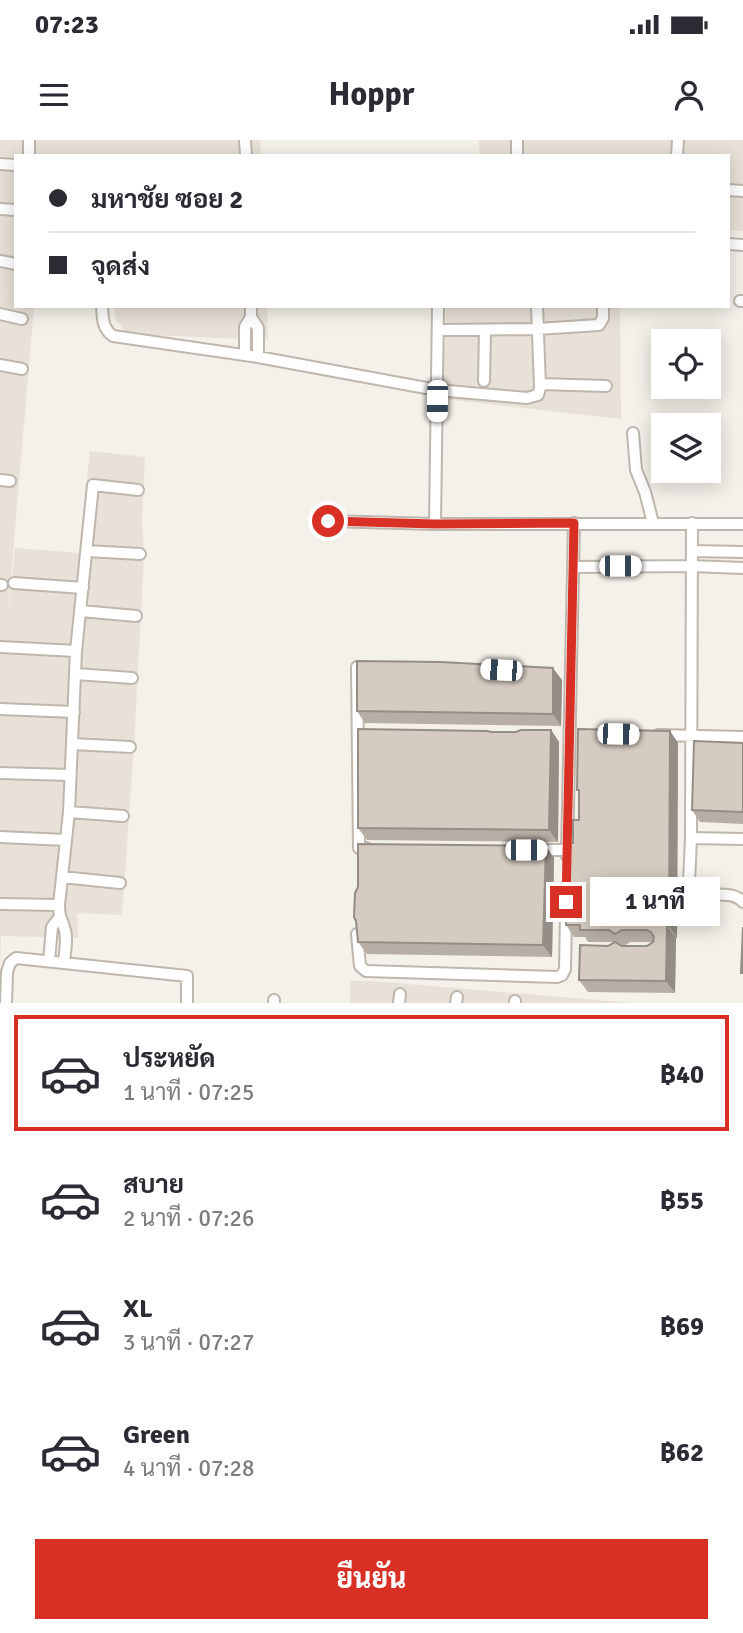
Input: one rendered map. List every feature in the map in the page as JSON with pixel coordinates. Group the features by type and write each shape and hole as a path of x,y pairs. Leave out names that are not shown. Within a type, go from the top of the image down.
{"street":[{"path":"103,308 103,324 106,331 113,336 258,357 437,390 527,398 538,395 540,384 537,308"},
{"path":"435,524 438,308"},
{"path":"441,330 537,330 599,325 603,318 603,308"},
{"path":"245,355 245,327 251,312"},
{"path":"251,312 258,328 258,357"},
{"path":"0,314 22,319"},
{"path":"484,381 485,331"},
{"path":"0,365 22,369"},
{"path":"540,384 606,386"},
{"path":"633,433 636,470 653,523"},
{"path":"64,962 66,937 59,918 59,905 69,812 76,651 93,485 138,490"},
{"path":"328,521 435,524 743,524"},
{"path":"567,863 574,523"},
{"path":"692,523 689,883 692,889 699,893 733,895 743,902"},
{"path":"87,551 140,554"},
{"path":"692,551 743,552"},
{"path":"573,567 743,568"},
{"path":"5,584 83,587"},
{"path":"80,611 136,616"},
{"path":"0,647 76,651"},
{"path":"357,667 359,861"},
{"path":"558,673 571,673"},
{"path":"76,674 132,678"},
{"path":"0,709 74,712"},
{"path":"358,733 371,733"},
{"path":"570,733 583,733"},
{"path":"651,735 743,737"},
{"path":"73,744 130,747"},
{"path":"0,773 70,775"},
{"path":"69,812 123,816"},
{"path":"0,837 66,840"},
{"path":"691,838 743,839"},
{"path":"359,848 372,848"},
{"path":"526,850 567,850"},
{"path":"62,877 120,883"},
{"path":"0,904 59,905"},
{"path":"357,934 360,967 366,971 557,977 562,975 565,969 566,914"},
{"path":"49,961 52,927 59,918"},
{"path":"565,950 578,950"},
{"path":"6,1003 7,972 10,963 16,958 187,976 187,1003"}],"shaded area":[{"path":"0,140 260,140 261,154 14,154 14,158 0,156"},
{"path":"479,140 743,140 743,231 730,230 730,154 480,154"},
{"path":"0,170 14,172 14,308 34,308 7,624 15,548 79,553 90,451 145,457 142,519 144,555 122,915 77,913 78,938 1,936 0,969"},
{"path":"115,308 267,308 268,340 127,334 115,319"},
{"path":"446,308 620,308 621,419 443,399"},
{"path":"350,981 372,981 632,1003 350,1003"}],"building":[{"path":"357,661 553,668 553,714 357,711"},
{"path":"358,729 492,732 551,730 549,830 358,828"},
{"path":"578,729 670,731 669,926 666,981 579,980 580,945 608,946 615,942 622,946 647,946 653,942 654,937 647,930 622,930 615,934 609,930 580,930 580,925 566,925 567,843 573,843 573,820 579,820"},
{"path":"694,741 743,743 743,812 692,810"},
{"path":"358,844 546,846 543,945 358,942 354,917 355,893 358,887"},
{"path":"743,927 743,973 741,973"}],"route":[{"path":"328,521 435,524 574,523 566,902"}]}
